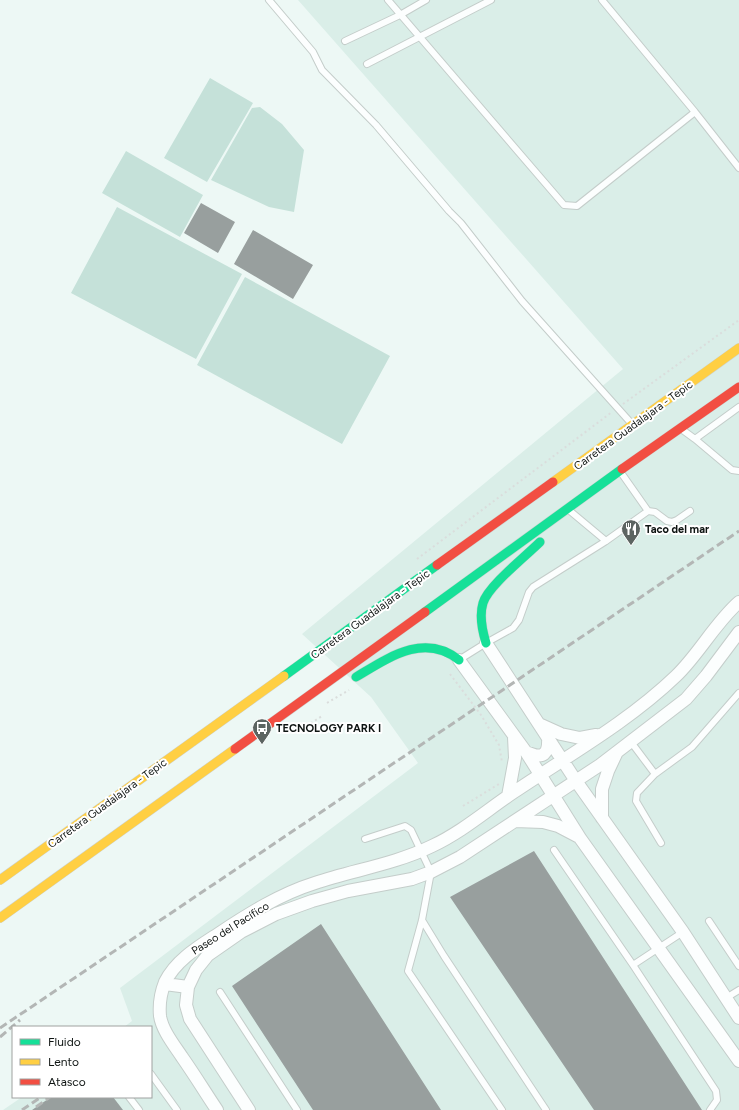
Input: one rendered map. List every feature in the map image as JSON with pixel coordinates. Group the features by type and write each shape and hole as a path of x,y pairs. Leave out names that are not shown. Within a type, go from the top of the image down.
{"highway":[{"name":"Carretera Guadalajara - Tepic","path":"0,880 739,348"},
{"path":"0,918 564,511 739,387"},
{"path":"486,643 482,630 481,615 483,603 489,591 546,536 564,511"},
{"path":"313,693 349,683 399,653 413,649 428,647 447,652 459,660"}],"street":[{"path":"563,760 653,698 678,674 739,602"},
{"path":"554,796 616,753 686,700 739,632"},
{"path":"486,643 512,684 541,725 576,781 683,932 739,1018"},
{"path":"459,660 526,752 580,838 737,1059 739,1070"},
{"path":"541,725 562,734 580,738 601,734"},
{"path":"526,752 535,756 540,756 545,753 548,748 548,736"},
{"path":"508,796 515,758 514,737"},
{"path":"602,818 602,789 616,753"},
{"name":"Paseo del Pacífico","path":"217,1110 167,1034 160,1017 160,997 165,984 171,972 184,958 207,941 259,908 313,884 421,852 474,821 540,774 563,760"},
{"name":"Paseo del Pacífico","path":"249,1110 190,1019 186,1005 188,987 196,970 208,954 241,932 276,914 312,901 348,891 412,879 431,872 460,857 554,796"},
{"path":"515,821 543,822 558,826 580,838"},
{"path":"445,839 442,849 444,856 453,860"},
{"path":"404,858 411,863 414,873 412,879"},
{"path":"165,984 188,987"}],"lane":[{"path":"269,0 313,52 322,70 376,125 449,211 461,223 522,301 633,425"},
{"path":"388,0 419,38 564,205 577,206 696,112"},
{"path":"345,41 400,15 426,0"},
{"path":"367,64 492,0"},
{"path":"602,0 696,112 738,166"},
{"path":"694,439 739,407"},
{"path":"680,428 732,470 739,471"},
{"path":"620,471 648,511"},
{"path":"564,511 606,541"},
{"path":"459,660 513,628 519,620 529,592 534,587 606,541 648,511 655,512 667,521 672,522 690,511"},
{"path":"661,843 636,801 637,793 655,774 692,747 739,693"},
{"path":"631,742 655,774"},
{"path":"365,839 398,827 405,826 411,830 431,872 422,920 408,971 502,1110"},
{"path":"554,850 633,965 716,1091 717,1100 710,1110"},
{"path":"422,920 444,956 546,1110"},
{"path":"709,921 739,966"},
{"path":"633,965 683,932"},
{"path":"726,998 739,990"},
{"path":"220,992 297,1110"},
{"path":"152,1075 177,1110"},
{"path":"130,1098 139,1110"}],"path":[{"path":"415,560 618,408 739,320"},
{"path":"450,673 481,715 499,745 503,763"},
{"path":"322,706 349,683"},
{"path":"298,723 291,727 296,733 322,716"},
{"path":"463,806 498,785 501,779"}],"shaded area":[{"path":"298,0 739,0 739,1110 3,1110 21,1098 152,1098 152,1026 125,1026 132,1021 120,988 418,763 371,697 302,634 623,369"}],"green space":[{"path":"210,78 253,103 207,182 164,158"},
{"path":"260,107 282,124 304,150 294,212 269,207 211,180 252,108"},
{"path":"126,151 203,195 180,237 102,193"},
{"path":"117,207 242,274 196,359 71,293"},
{"path":"245,277 390,356 342,444 197,365"}],"building":[{"path":"201,203 235,222 218,253 184,233"},
{"path":"253,230 313,265 293,299 234,264"},
{"path":"534,851 702,1110 594,1110 450,897"},
{"path":"321,924 441,1110 313,1110 232,986"},
{"path":"50,1098 114,1098 123,1110 32,1110"}],"railway":[{"path":"0,1028 739,531"},
{"path":"13,1026 20,1020"},
{"path":"0,1037 12,1027"},
{"path":"22,1110 40,1098"},
{"path":"36,1107 49,1098"}],"traffic: fast":[{"path":"425,612 622,469"},
{"path":"486,643 481,618 483,603 486,596 508,571 540,542"},
{"path":"284,676 437,565"},
{"path":"356,677 393,656 419,648 433,648 446,652 459,660"}],"traffic: slow":[{"path":"553,482 739,348"},
{"path":"0,880 284,676"},
{"path":"0,918 235,749"}],"traffic: jam":[{"path":"622,469 739,387"},
{"path":"437,565 553,482"},
{"path":"235,749 425,612"}],"place":[{"name":"Taco del mar","path":"631,546"},
{"name":"TECNOLOGY PARK I","path":"262,745"}]}
